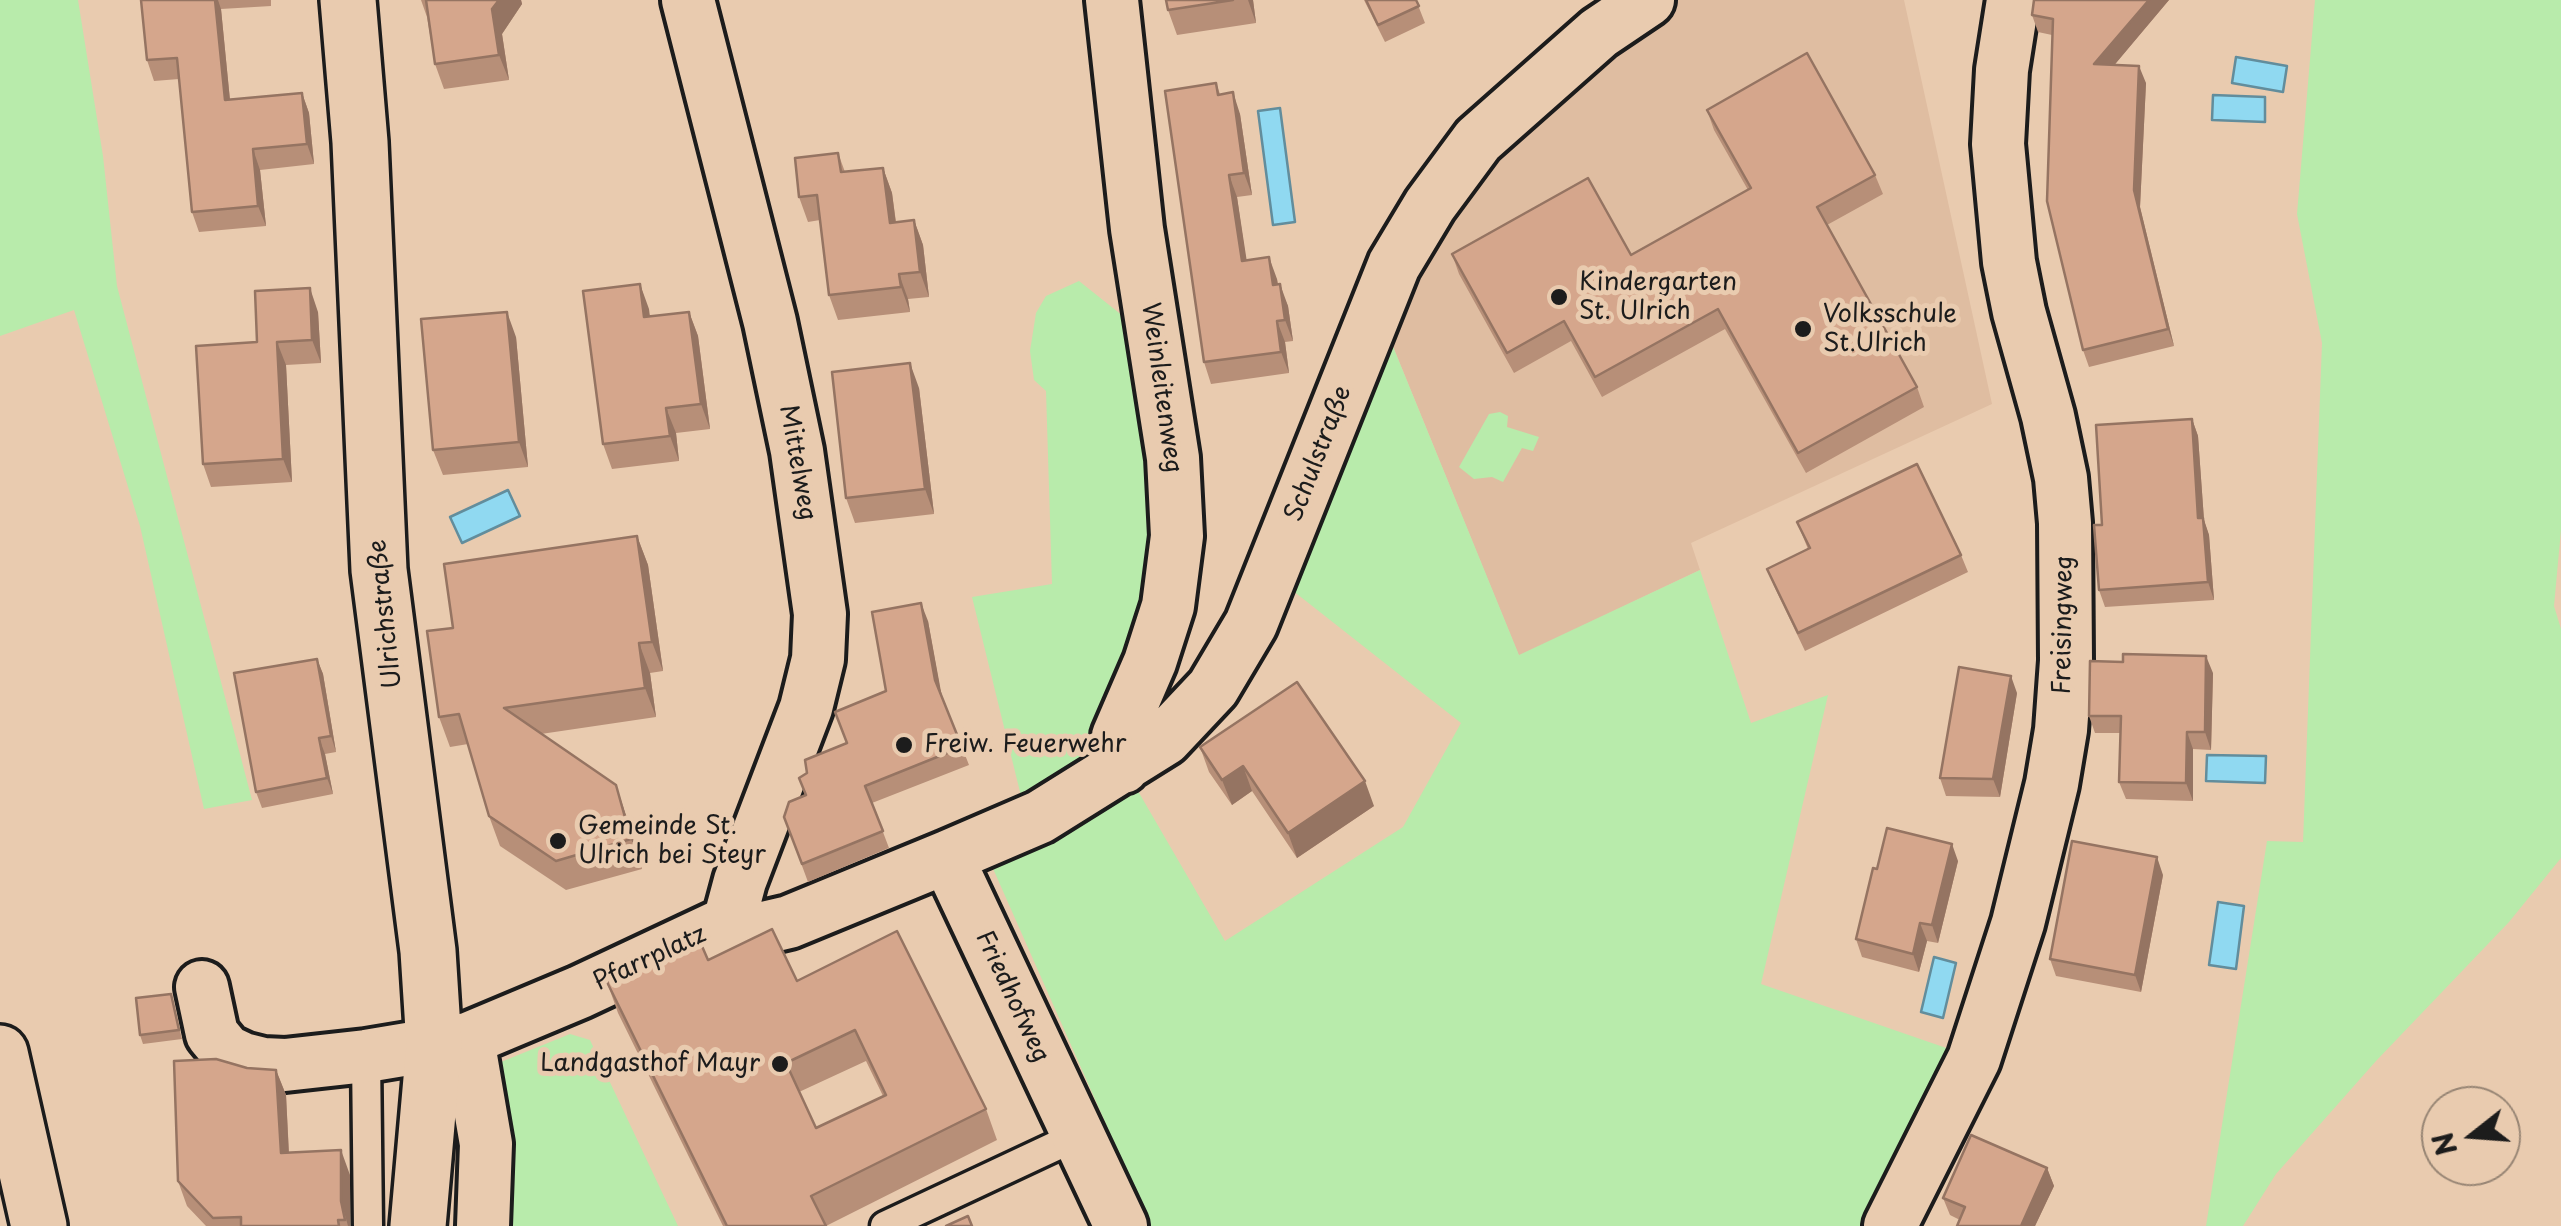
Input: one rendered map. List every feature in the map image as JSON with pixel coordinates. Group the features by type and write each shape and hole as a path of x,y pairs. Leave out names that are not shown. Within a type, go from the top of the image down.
{"street":[{"name":"Ulrichstraße","path":"348,0 360,142 379,570 428,951 451,1042 418,1226"},
{"name":"Mittelweg","path":"688,0 770,322 797,452 820,614 818,660 806,708 740,881 729,922"},
{"name":"Weinleitenweg","path":"1112,0 1137,229 1173,458 1177,536 1168,606 1150,662 1118,736 1118,756 1123,767"},
{"name":"Schulstraße","path":"947,857 1040,817 1123,767 1165,739 1214,688 1251,624 1394,265 1430,206 1478,140 1504,115 1599,33 1648,0"},
{"name":"Freisingweg","path":"1890,1226 1974,1058 2018,923 2061,730 2066,662 2061,478 2018,312 1998,144 2002,70 2014,0"},
{"name":"Pfarrplatz","path":"202,987 212,1034 226,1051 244,1059 285,1065 451,1042 580,992 729,922 759,929 789,922 947,857"},
{"name":"Friedhofweg","path":"947,857 1121,1226"},
{"path":"451,1042 486,1144 483,1226"},
{"path":"0,1053 38,1226"}],"lane":[{"path":"366,1056 368,1226"},
{"path":"885,1226 1078,1136"}],"shaded area":[{"path":"1673,0 1904,0 1992,404 1691,543 1700,570 1519,656 1383,322 1456,192"}],"green space":[{"path":"0,0 78,0 103,156 117,286 252,800 204,809 140,526 74,310 0,336"},
{"path":"2315,0 2561,0 2561,530 2554,606 2561,629 2561,858 2509,922 2376,1061 2276,1174 2243,1226 2206,1226 2267,841 2303,842 2322,343 2297,214"},
{"path":"1079,281 1128,320 1167,541 1094,747 1061,773 1021,796 972,597 1052,584 1046,391 1034,380 1030,351 1036,313 1046,296"},
{"path":"1383,322 1519,655 1700,570 1751,723 1828,695 1761,984 1955,1051 1866,1226 1151,1226 991,864 1131,779 1225,941 1403,827 1461,723 1283,583"},
{"path":"1500,412 1508,416 1507,427 1539,437 1533,451 1522,448 1503,482 1492,477 1474,479 1459,467 1489,414"},
{"path":"570,1034 590,1040 678,1226 495,1226 491,1066"}],"water":[{"path":"2236,57 2287,66 2283,92 2232,83"},
{"path":"2213,95 2265,97 2265,122 2212,120"},
{"path":"1280,108 1295,222 1273,225 1258,111"},
{"path":"508,490 520,516 462,543 450,517"},
{"path":"2207,755 2266,756 2265,783 2206,781"},
{"path":"2218,902 2244,906 2236,969 2209,965"},
{"path":"1934,957 1956,963 1943,1018 1921,1012"}],"building":[{"path":"141,0 215,0 225,100 302,93 307,144 253,149 258,206 192,212 177,58 147,60"},
{"path":"426,0 499,0 492,9 499,55 435,64"},
{"path":"1166,0 1233,0 1168,10"},
{"path":"1366,0 1416,0 1419,6 1378,25"},
{"path":"2034,0 2149,0 2094,64 2139,66 2134,190 2168,329 2083,350 2047,201 2053,19 2032,15"},
{"path":"1807,53 1875,175 1817,207 1917,387 1798,453 1718,309 1595,377 1564,321 1507,353 1452,254 1588,178 1631,255 1751,188 1707,110"},
{"path":"1216,83 1218,95 1233,92 1244,173 1229,175 1242,261 1269,257 1273,285 1280,284 1285,320 1277,321 1281,352 1204,362 1165,91"},
{"path":"838,153 841,172 883,168 890,223 914,220 920,272 899,274 901,287 829,295 817,195 799,197 795,158"},
{"path":"640,284 644,317 689,312 701,404 666,408 670,436 603,444 583,291"},
{"path":"310,288 312,340 277,342 283,459 203,464 196,346 257,342 255,291"},
{"path":"507,312 519,442 433,450 421,319"},
{"path":"910,363 925,489 846,498 832,372"},
{"path":"2192,419 2198,518 2203,518 2208,582 2099,590 2094,525 2102,525 2096,425"},
{"path":"1917,464 1961,555 1798,633 1767,569 1810,548 1797,522"},
{"path":"637,536 652,642 639,643 645,688 504,708 616,785 631,839 556,861 489,816 459,714 439,717 427,631 453,628 444,564"},
{"path":"921,603 935,680 962,747 865,786 883,831 802,864 784,817 789,802 806,795 799,778 807,773 805,760 847,743 835,712 886,691 872,612"},
{"path":"2123,654 2206,656 2205,732 2187,732 2186,783 2119,782 2121,716 2089,716 2090,661 2123,662"},
{"path":"317,659 331,736 319,738 327,778 256,792 234,673"},
{"path":"1959,667 2011,676 1993,779 1940,778"},
{"path":"1297,682 1365,781 1288,833 1243,766 1222,780 1200,747"},
{"path":"1887,828 1952,844 1932,925 1920,923 1913,954 1856,939"},
{"path":"2072,841 2157,857 2135,975 2050,959"},
{"path":"772,929 797,981 897,931 986,1109 811,1196 826,1226 727,1226 607,982 698,937 708,960","holes":["855,1030 886,1095 816,1128 786,1063"]},
{"path":"171,994 179,1030 140,1035 136,998"},
{"path":"216,1059 247,1068 276,1070 281,1153 341,1150 345,1220 338,1220 339,1226 241,1226 241,1217 213,1218 178,1181 174,1061"},
{"path":"1971,1135 2047,1168 2021,1226 1957,1226 1965,1207 1943,1198"},
{"path":"968,1216 972,1226 946,1226"}],"place":[{"name":"Kindergarten St. Ulrich","path":"1559,297"},
{"name":"Volksschule St.Ulrich","path":"1803,329"},
{"name":"Freiw. Feuerwehr","path":"904,745"},
{"name":"Gemeinde St. Ulrich bei Steyr","path":"558,841"},
{"name":"Landgasthof Mayr","path":"780,1064"}]}
